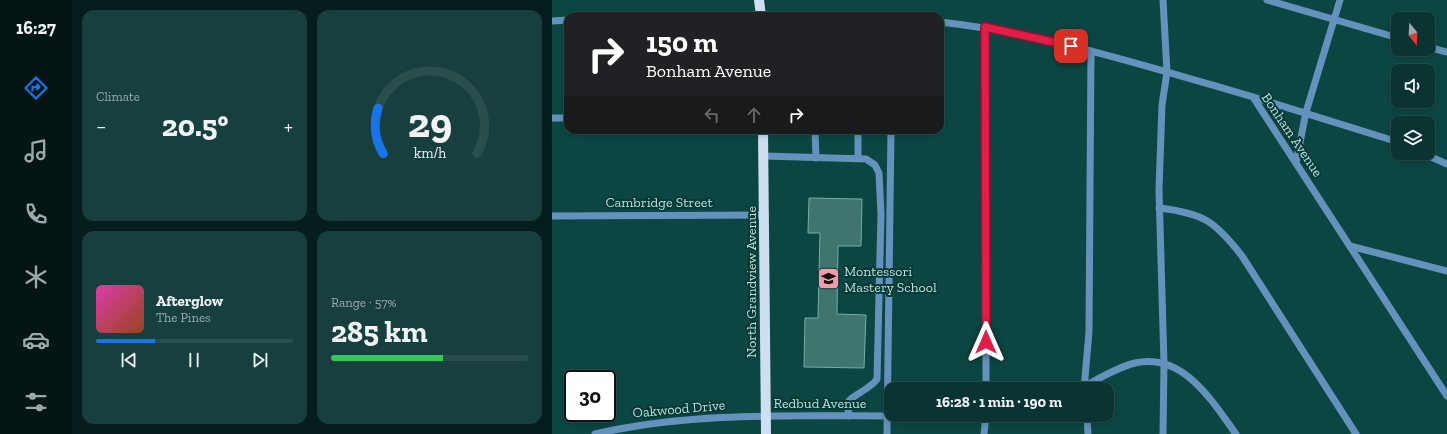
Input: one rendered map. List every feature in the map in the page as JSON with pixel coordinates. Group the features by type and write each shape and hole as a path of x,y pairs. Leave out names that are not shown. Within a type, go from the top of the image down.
{"main road":[{"path":"759,0 760,12"},
{"name":"North Grandview Avenue","path":"764,134 766,434"}],"street":[{"path":"1163,0 1167,72 1162,105 1159,208 1164,364 1163,434"},
{"path":"1267,0 1334,21 1391,36"},
{"path":"1296,163 1306,112 1340,0"},
{"path":"552,21 564,20"},
{"name":"Bonham Avenue","path":"944,22 985,27 1091,51 1253,97 1447,396"},
{"path":"985,27 986,382"},
{"path":"1435,49 1447,52"},
{"path":"1083,382 1089,332 1087,304 1091,51"},
{"path":"1253,97 1306,112 1391,140"},
{"path":"552,118 564,118"},
{"path":"815,134 816,158"},
{"path":"858,134 858,158"},
{"path":"887,382 891,134"},
{"path":"764,156 858,158 872,162 879,173 881,214 877,379 868,390 851,398 848,403 849,416"},
{"path":"1435,159 1447,164"},
{"path":"1159,208 1189,213 1214,224 1225,234 1242,256 1356,434"},
{"name":"Cambridge Street","path":"552,216 765,215"},
{"path":"1350,246 1447,271"},
{"path":"1093,382 1114,371 1134,363 1148,362 1174,367 1196,382 1216,405 1236,434"},
{"name":"Redbud Avenue","path":"765,416 884,416"},
{"name":"Oakwood Drive","path":"595,434 630,426 668,421 765,416"},
{"path":"887,422 887,434"},
{"path":"984,434 985,422"},
{"path":"1087,422 1088,434"}],"building":[{"path":"809,198 862,199 861,246 838,246 837,314 866,315 864,368 804,367 805,318 818,318 820,233 808,233"}],"place":[{"name":"Montessori Mastery School","path":"829,279"}],"route":[{"path":"986,342 985,27 1071,46"}]}
